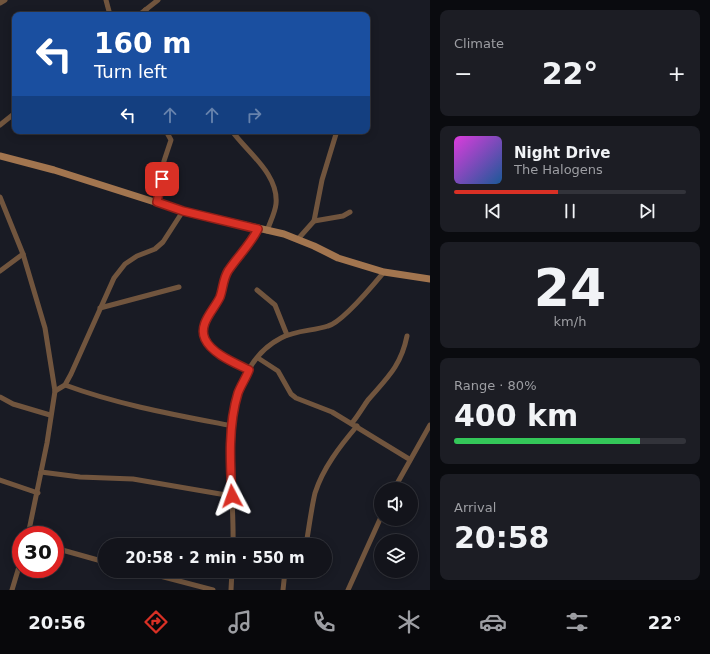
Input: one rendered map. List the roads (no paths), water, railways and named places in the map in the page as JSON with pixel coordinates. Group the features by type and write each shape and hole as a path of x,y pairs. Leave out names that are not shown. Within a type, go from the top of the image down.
{"street":[{"path":"0,3 5,0"},
{"path":"106,0 109,12"},
{"path":"143,12 158,0"},
{"path":"0,125 12,115"},
{"path":"157,202 164,161 171,140 168,134"},
{"path":"235,134 265,170 276,194 276,204 267,230"},
{"path":"298,239 314,221 322,180 336,134"},
{"path":"0,156 54,170 183,211 267,230 298,239 338,258 384,272 430,279"},
{"path":"0,197 23,254 46,328 55,391 38,493 30,526"},
{"path":"55,391 65,385 86,345 100,308 114,278 125,264 137,256 155,249 163,242 183,211"},
{"path":"314,221 343,216 350,212"},
{"path":"249,370 229,360 210,346 205,338 203,330 205,321 219,298 228,272 251,242 258,229"},
{"path":"0,271 11,265 23,254"},
{"path":"233,538 230,468 233,426 238,393 249,370 272,343 287,335 334,324 366,293 384,272"},
{"path":"100,308 179,287"},
{"path":"258,290 275,305 287,335"},
{"path":"307,538 315,494 322,476 341,444 355,425 368,400 390,377 404,351 407,336"},
{"path":"258,358 278,371 290,394 296,398 332,412 409,459"},
{"path":"65,385 106,398 169,414 233,426"},
{"path":"0,397 13,404 50,416"},
{"path":"398,482 409,459 430,425"},
{"path":"41,472 80,477 133,479 232,496"},
{"path":"0,480 38,493"},
{"path":"348,590 377,526"},
{"path":"64,551 98,560"},
{"path":"12,590 16,578"},
{"path":"168,578 213,590"},
{"path":"231,590 232,578"},
{"path":"283,590 284,578"}]}
